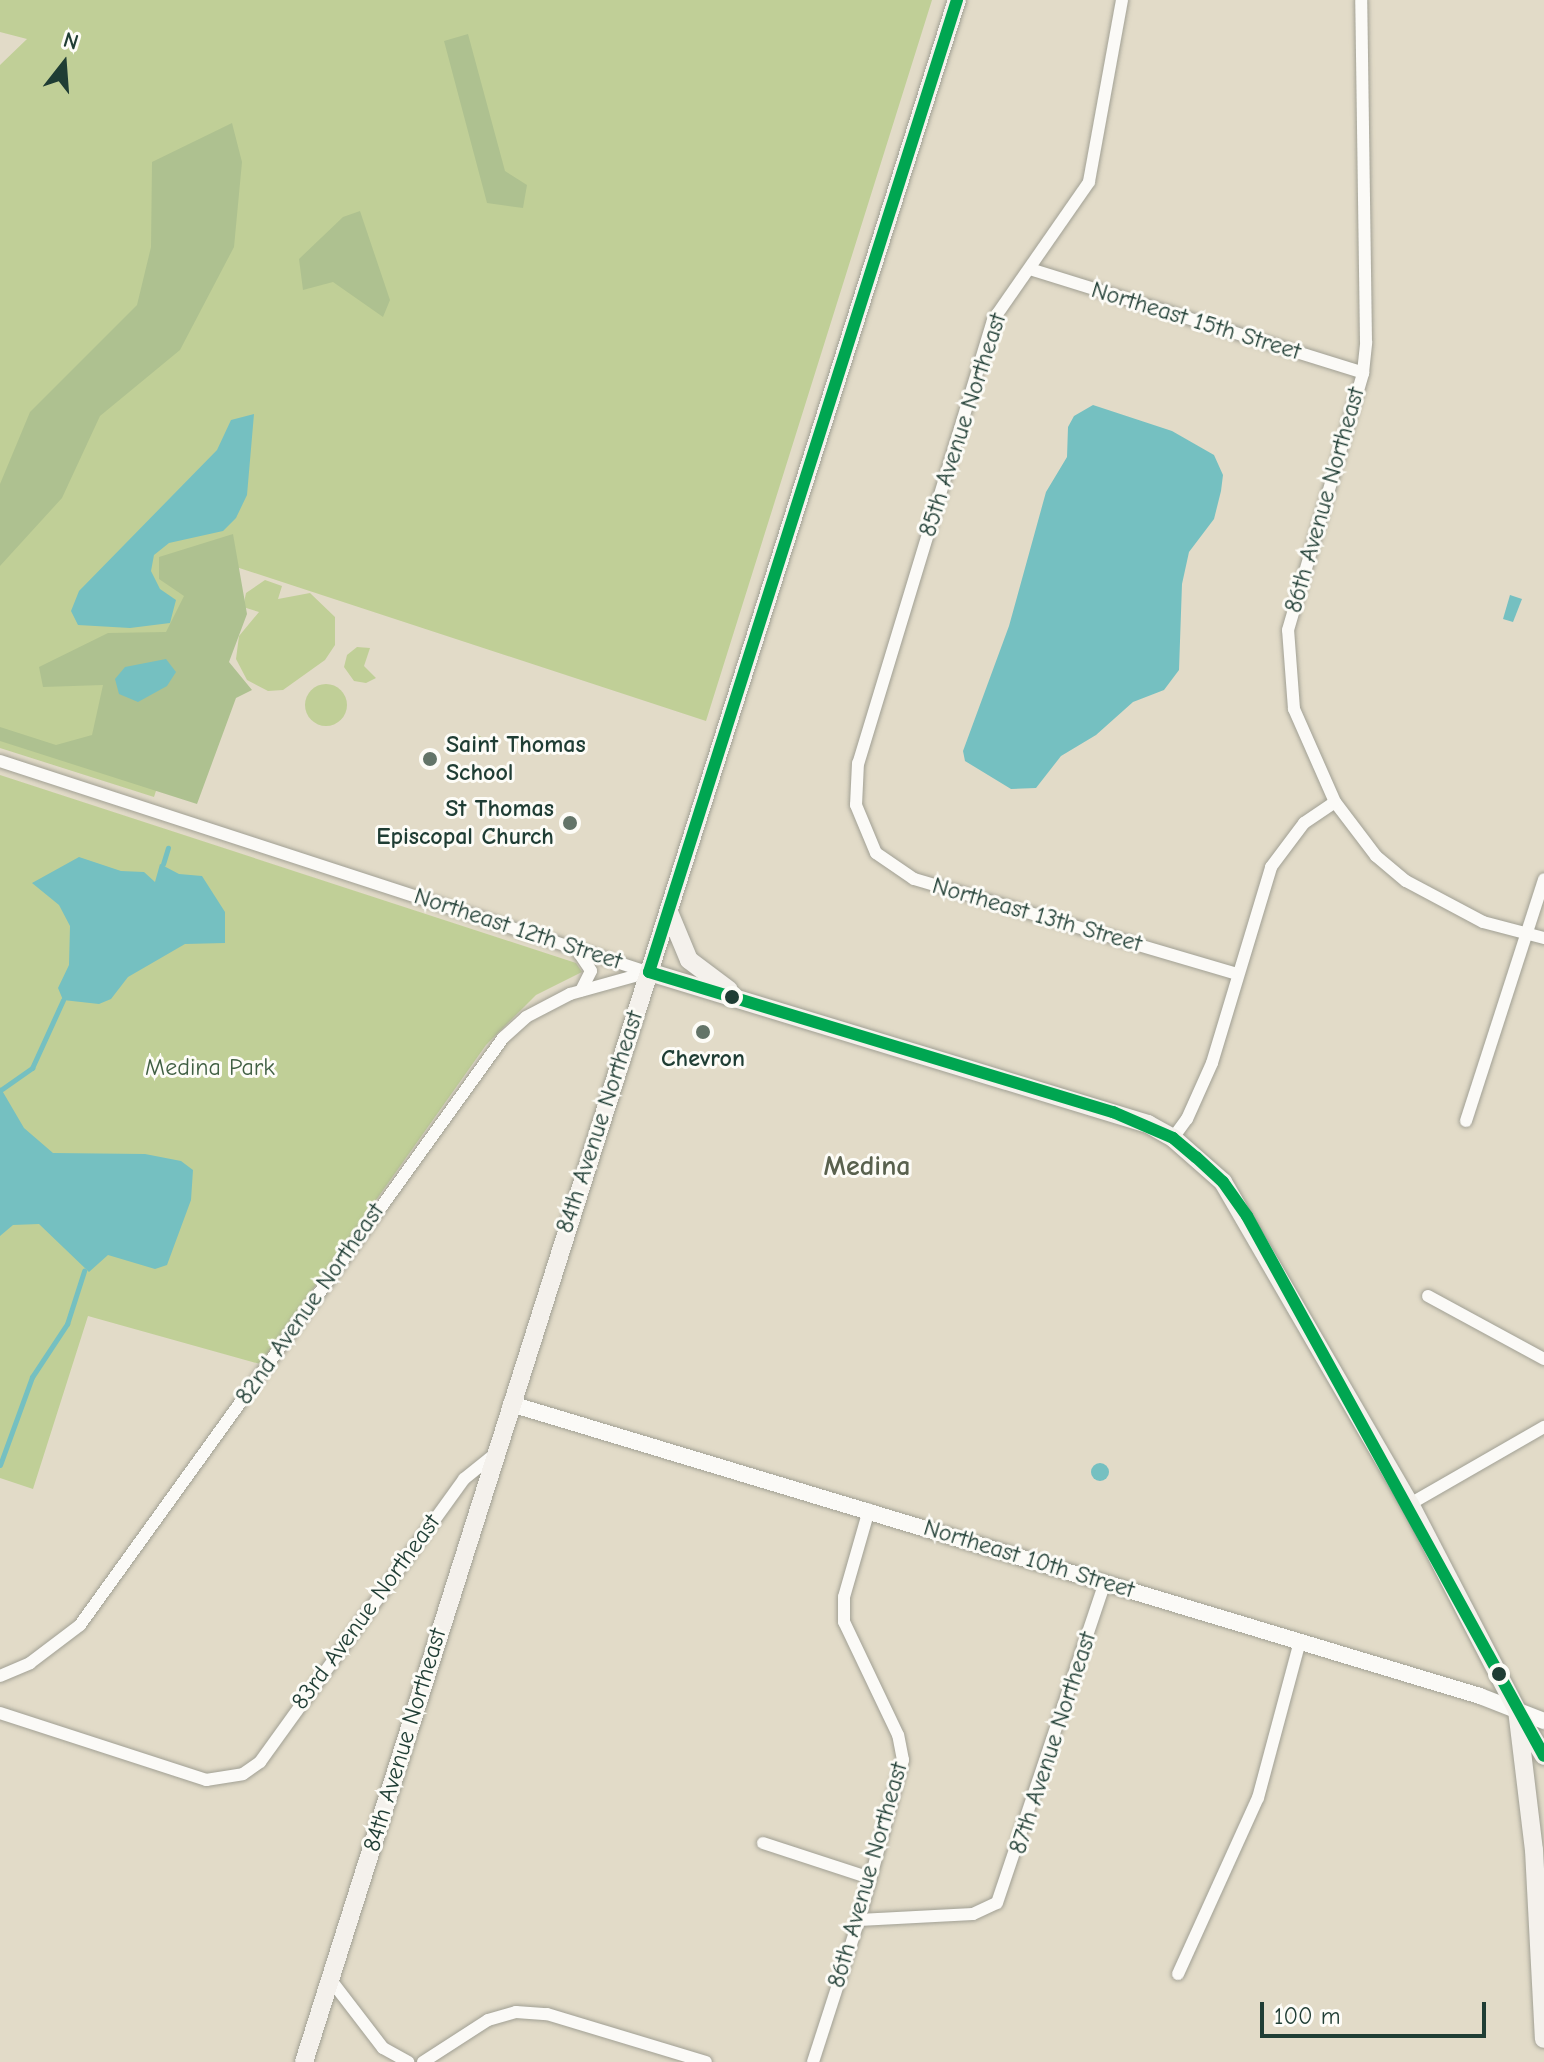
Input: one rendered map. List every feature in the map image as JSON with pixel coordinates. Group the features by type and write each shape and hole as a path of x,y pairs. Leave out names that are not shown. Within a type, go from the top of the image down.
{"main road":[{"name":"84th Avenue Northeast","path":"304,2062 957,0"},
{"path":"669,912 689,960 741,999"},
{"name":"Northeast 12th Street","path":"649,972 1113,1112 1173,1138 1223,1182 1247,1216 1410,1504 1544,1756"},
{"path":"1517,1710 1534,1850 1544,2039"},
{"path":"1534,1850 1544,1828"}],"street":[{"name":"85th Avenue Northeast","path":"860,823 858,763 988,336 1002,301 1030,269 1089,182 1122,0"},
{"name":"86th Avenue Northeast","path":"1361,0 1363,373 1288,630 1294,709 1335,802 1376,856 1406,881 1483,922 1526,936 1544,938"},
{"name":"Northeast 15th Street","path":"1030,269 1363,373"},
{"name":"Northeast 12th Street","path":"0,761 649,972"},
{"path":"1173,1138 1187,1119 1212,1063 1271,867 1304,823 1335,802"},
{"name":"Northeast 13th Street","path":"860,823 883,860 914,879 1237,974"},
{"path":"1466,1121 1544,879"},
{"path":"574,946 591,971 581,991"},
{"name":"82nd Avenue Northeast","path":"0,1676 38,1658 80,1625 503,1038 526,1017 581,991 649,972"},
{"path":"1428,1296 1544,1359"},
{"name":"Northeast 10th Street","path":"511,1404 1300,1641 1544,1721"},
{"path":"1410,1504 1544,1427"},
{"name":"83rd Avenue Northeast","path":"0,1713 206,1780 243,1774 260,1762 464,1479 495,1454"},
{"name":"86th Avenue Northeast","path":"813,2062 859,1920 903,1760 898,1735 844,1622 844,1597 869,1510"},
{"name":"87th Avenue Northeast","path":"859,1920 973,1914 997,1903 1105,1582"},
{"path":"1178,1974 1258,1798 1300,1641"},
{"path":"763,1843 870,1878"},
{"path":"330,1979 383,2048 408,2062"},
{"path":"423,2062 488,2020 516,2012 547,2014 706,2062"}],"green space":[{"path":"0,0 932,0 706,721 230,565 154,797 0,748 0,65 27,39 0,32"},
{"path":"468,34 505,171 527,185 523,208 487,203 444,41"},
{"path":"232,123 242,162 234,247 180,350 100,416 62,498 0,566 0,484 30,412 137,305 151,247 152,162"},
{"path":"360,211 390,300 383,317 333,282 303,290 299,259 343,217"},
{"path":"233,534 247,614 229,662 252,690 236,698 197,804 0,741 0,727 56,745 92,735 103,685 43,687 39,667 108,633 166,632 184,596 159,579 159,557"},
{"path":"265,580 282,586 278,599 310,593 335,617 335,645 325,660 283,690 268,691 247,680 236,659 239,636 259,612 243,607 246,593"},
{"path":"357,647 370,648 364,666 376,678 366,683 354,681 344,667 347,655"},
{"path":"326,684 341,690 347,705 341,720 326,726 311,720 305,705 311,690"},
{"path":"472,735 480,735 485,744 483,751 472,753 467,748 467,740"},
{"name":"Medina Park","path":"0,775 576,963 582,972 536,995 486,1045 260,1364 88,1316 33,1489 0,1478"}],"water":[{"path":"1093,405 1172,431 1214,455 1223,475 1221,491 1214,519 1189,552 1182,584 1179,670 1164,690 1133,702 1096,735 1061,756 1036,788 1011,789 965,761 963,751 1009,626 1046,492 1067,457 1068,427 1074,416"},
{"path":"254,414 247,495 236,518 223,531 169,543 154,555 151,571 160,589 176,600 170,623 130,628 78,625 71,611 79,591 217,450 231,420"},
{"path":"1510,595 1522,599 1513,622 1503,619"},
{"path":"166,659 176,672 167,686 138,702 119,694 115,679 125,667"},
{"path":"79,857 121,871 144,872 155,882 160,864 179,874 202,876 225,912 225,943 185,944 128,977 111,999 99,1004 63,1000 58,988 69,965 70,926 59,905 32,883"},
{"path":"0,1087 24,1128 53,1153 145,1154 181,1161 193,1170 191,1200 167,1265 155,1269 108,1255 89,1272 39,1224 13,1225 0,1236"},
{"path":"1096,1463 1104,1463 1109,1472 1107,1479 1096,1481 1091,1476 1091,1468"}],"waterway":[{"path":"163,864 168,848"},
{"path":"2,1089 32,1068 63,1000"},
{"path":"0,1465 32,1377 67,1324 84,1271"}],"transit line":[{"path":"649,972 957,0"},
{"path":"649,972 1113,1112 1173,1138 1196,1157 1223,1182 1247,1216 1544,1756"}],"place":[{"name":"Saint Thomas School","path":"430,759"},
{"name":"St Thomas Episcopal Church","path":"570,823"},
{"name":"Chevron","path":"703,1032"}],"district":[{"name":"Medina","path":"867,1166"}]}
